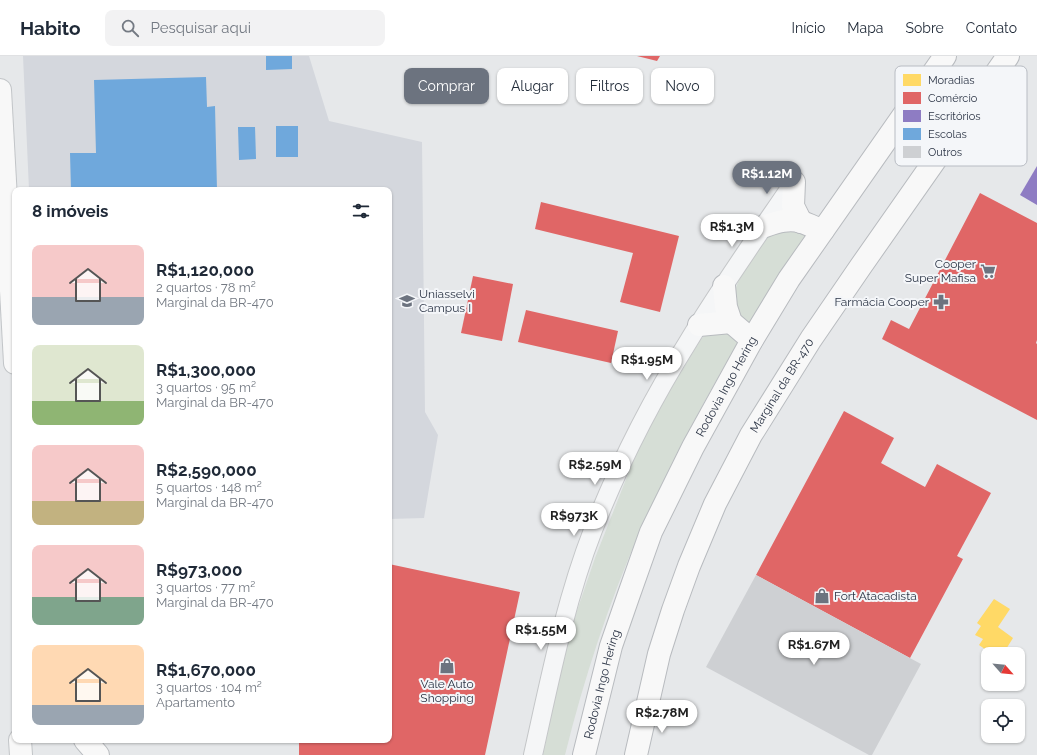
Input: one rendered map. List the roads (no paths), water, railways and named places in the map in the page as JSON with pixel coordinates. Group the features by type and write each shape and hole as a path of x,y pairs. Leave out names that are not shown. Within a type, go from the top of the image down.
{"main road":[{"name":"Rodovia Ingo Hering","path":"939,66 946,56"},
{"name":"Marginal da BR-470","path":"1001,66 1008,56"},
{"path":"0,90 12,308"},
{"name":"Rodovia Ingo Hering","path":"584,755 611,646 652,532 693,447 752,340 789,279 895,128"},
{"name":"Marginal da BR-470","path":"636,755 659,654 689,566 715,504 751,434 811,339 930,166"},
{"path":"794,182 793,206 802,222"},
{"path":"765,226 784,220 802,222 812,228 823,230"},
{"path":"724,286 726,307 731,322 752,340"},
{"path":"699,325 731,322"},
{"path":"580,755 592,719"},
{"path":"643,723 647,755"},
{"path":"20,743 21,755"},
{"path":"78,743 86,755"},
{"path":"88,743 98,755"}],"street":[{"path":"533,755 558,642 584,555 593,529 625,454 688,341 794,182"}],"place":[{"name":"Cooper Super Mafisa","path":"988,271"},
{"name":"Uniasselvi Campus I","path":"407,301"},
{"name":"Farmácia Cooper","path":"941,302"},
{"name":"Fort Atacadista","path":"822,596"},
{"name":"Vale Auto Shopping","path":"447,666"}]}
